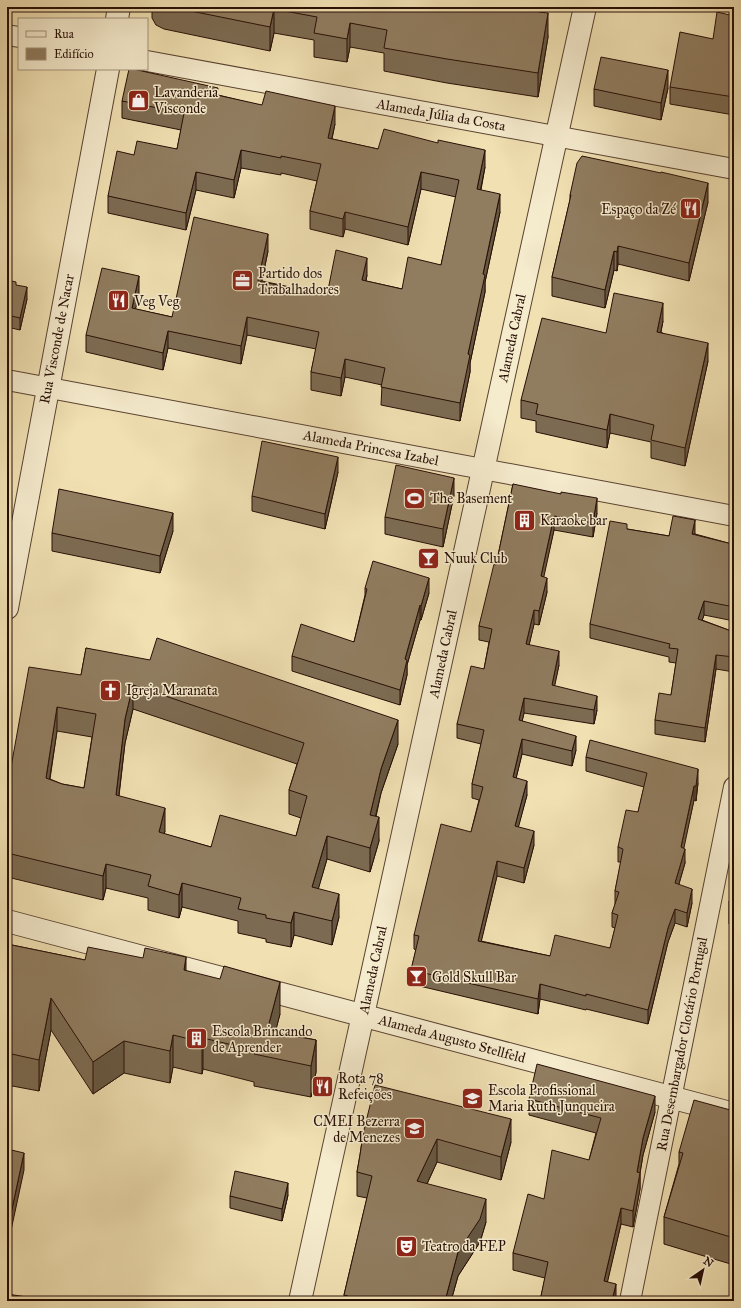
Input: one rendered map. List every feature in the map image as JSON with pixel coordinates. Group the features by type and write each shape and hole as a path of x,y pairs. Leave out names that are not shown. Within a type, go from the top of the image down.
{"street":[{"path":"117,18 119,7"},
{"name":"Alameda Cabral","path":"300,1301 585,7"},
{"path":"7,35 18,37"},
{"name":"Alameda Júlia da Costa","path":"148,61 734,169"},
{"name":"Rua Visconde de Nacar","path":"7,608 108,70"},
{"name":"Alameda Princesa Izabel","path":"7,380 734,516"},
{"name":"Rua Desembargador Clotário Portugal","path":"630,1301 734,787"},
{"name":"Alameda Augusto Stellfeld","path":"7,921 734,1114"}],"building":[{"path":"171,7 540,7 539,12 548,13 538,73 384,48 387,30 350,23 347,39 314,33 317,17 274,9 270,27"},
{"path":"717,12 734,16 734,97 670,87 680,32 713,39"},
{"path":"601,57 668,70 661,103 594,89"},
{"path":"129,70 137,70 218,88 217,95 262,105 266,91 335,106 328,138 378,149 384,129 438,143 438,140 485,150 477,189 500,194 483,274 485,275 468,354 470,355 460,403 381,387 385,368 345,359 341,378 311,372 319,332 247,317 241,346 168,331 163,353 86,335 102,268 139,276 132,308 172,317 194,217 268,234 258,281 327,295 336,250 367,258 362,280 402,289 408,257 441,265 459,180 421,172 408,227 345,212 343,219 310,211 321,164 241,150 234,180 196,172 186,213 108,196 117,151 134,155 137,141 177,149 184,113 122,101"},
{"path":"582,156 708,183 689,263 618,246 617,252 614,251 605,290 552,277 577,163"},
{"path":"7,280 16,282 16,285 27,287 20,318 7,315"},
{"path":"614,293 663,303 657,332 708,343 685,448 651,440 654,425 610,414 607,430 536,414 538,404 521,400 542,318 606,333"},
{"path":"262,441 338,457 325,514 252,496"},
{"path":"396,465 454,478 443,529 385,517"},
{"path":"513,484 561,494 561,492 597,498 593,523 554,516 541,576 547,578 539,611 534,610 526,644 559,651 552,685 597,696 594,710 524,698 519,720 576,736 572,751 522,739 513,777 527,781 515,826 534,831 524,868 497,861 478,941 550,956 555,935 610,948 618,915 612,913 619,892 615,891 623,849 618,847 626,810 638,812 647,773 586,757 590,740 698,769 696,786 694,786 681,847 685,849 675,883 692,889 687,913 675,909 668,928 648,1010 540,984 538,999 411,970 419,936 414,935 441,824 471,832 483,787 472,784 484,730 457,724 471,666 484,669 492,629 479,626 494,564 496,565"},
{"path":"59,489 173,513 160,556 52,533"},
{"path":"673,516 695,520 692,534 732,544 734,535 734,607 704,601 698,619 734,632 734,657 716,655 705,728 655,720 659,693 671,695 678,649 669,648 670,644 590,624 610,521 627,524 627,529 669,536"},
{"path":"373,561 429,578 405,659 407,660 400,690 292,656 301,624 354,642 367,589 365,588"},
{"path":"157,638 398,720 381,769 370,815 379,817 370,848 327,836 312,887 339,894 332,921 294,912 291,923 266,918 266,915 238,909 241,898 182,883 179,895 148,886 151,875 106,864 103,876 7,853 7,787 29,667 81,675 86,648 150,660","holes":["133,685 304,743 289,790 307,796 296,836 220,815 211,847 159,832 165,808 116,795 125,719","57,707 96,714 84,788 62,784 46,778"]},
{"path":"734,887 734,903 729,902"},
{"path":"7,944 85,960 88,947 143,958 145,948 186,957 184,970 220,979 224,966 280,982 267,1031 316,1040 311,1066 254,1054 254,1050 203,1038 202,1042 173,1035 170,1051 124,1041 93,1062 51,998 39,1060 7,1053"},
{"path":"734,1017 734,1030 731,1030"},
{"path":"537,1064 655,1096 643,1138 637,1172 640,1173 633,1211 621,1208 604,1281 616,1284 612,1301 540,1301 548,1262 513,1253 528,1194 544,1199 552,1150 589,1160 601,1118 529,1099"},
{"path":"375,1085 511,1119 501,1157 437,1139 417,1181 486,1199 480,1219 458,1252 445,1301 347,1301 348,1296 344,1295 372,1176 357,1172 363,1134"},
{"path":"694,1100 734,1111 734,1238 664,1217 683,1153 679,1152"},
{"path":"7,1149 24,1153 7,1232"},
{"path":"235,1171 288,1183 282,1209 230,1196"},
{"path":"7,1294 53,1301 7,1301"},
{"path":"86,1298 99,1301 86,1301"}],"place":[{"name":"Lavanderia Visconde","path":"138,100"},
{"name":"Espaço da Zé","path":"691,209"},
{"name":"Partido dos Trabalhadores","path":"243,281"},
{"name":"Veg Veg","path":"118,301"},
{"name":"The Basement","path":"415,498"},
{"name":"Karaoke bar","path":"524,520"},
{"name":"Nuuk Club","path":"428,558"},
{"name":"Igreja Maranata","path":"110,690"},
{"name":"Gold Skull Bar","path":"417,977"},
{"name":"Escola Brincando de Aprender","path":"196,1039"},
{"name":"Rota 78 Refeições","path":"322,1086"},
{"name":"Escola Profissional Maria Ruth Junqueira","path":"472,1098"},
{"name":"CMEI Bezerra de Menezes","path":"415,1129"},
{"name":"Teatro da FEP","path":"407,1246"}]}
